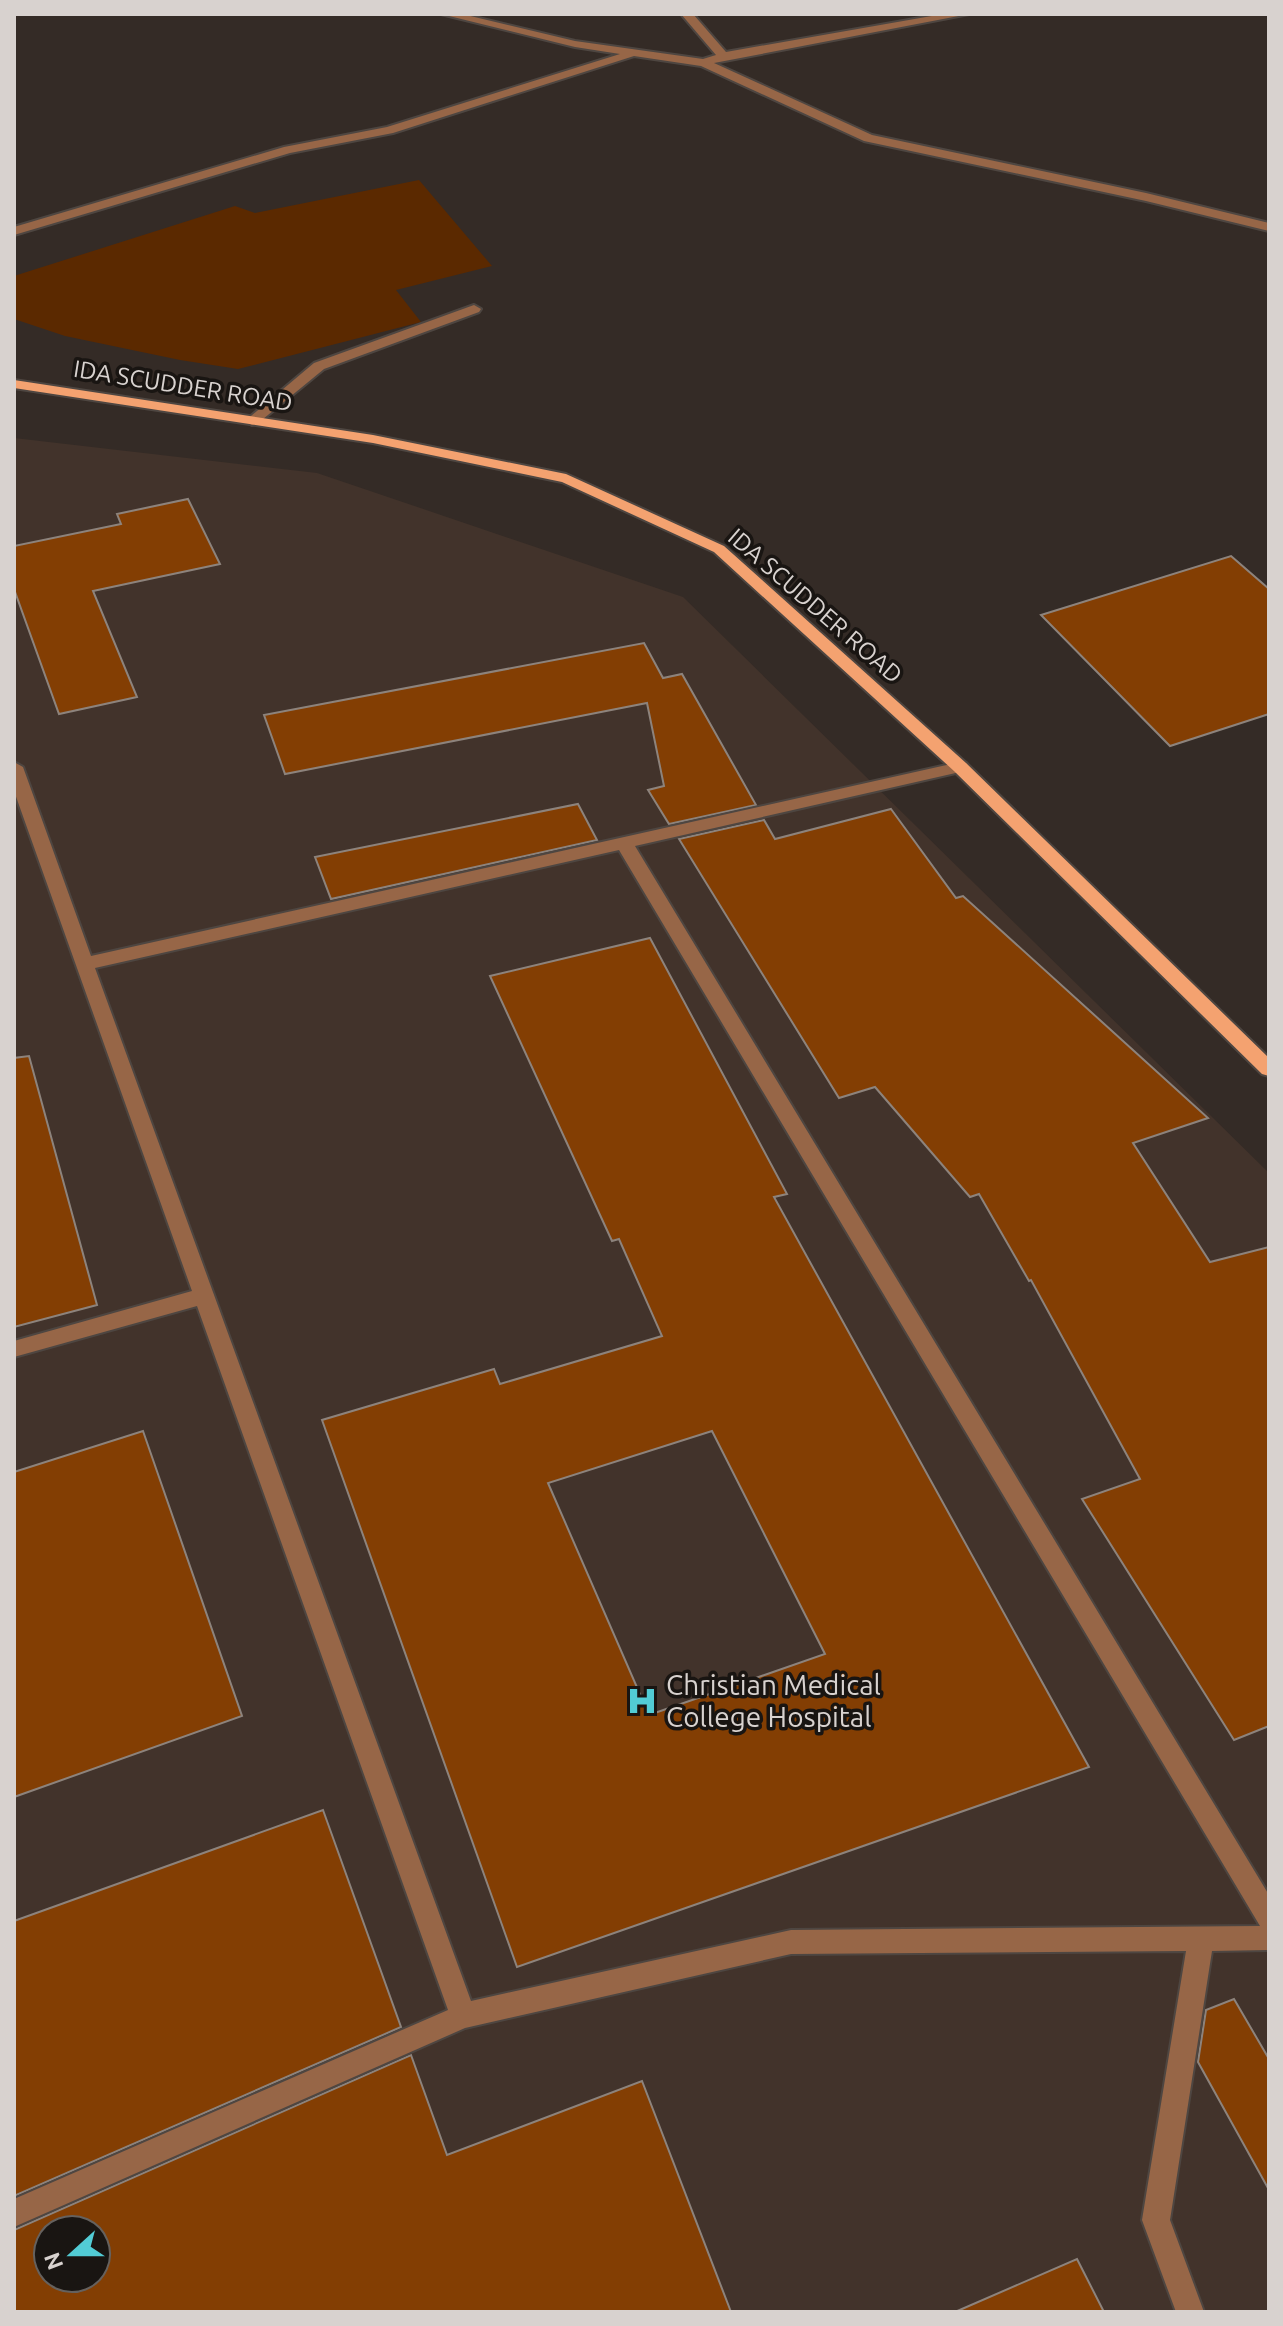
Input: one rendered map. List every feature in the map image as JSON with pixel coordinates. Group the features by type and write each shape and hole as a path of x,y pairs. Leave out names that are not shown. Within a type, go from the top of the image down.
{"main road":[{"name":"IDA SCUDDER ROAD","path":"14,384 373,439 566,478 719,549 960,767 1269,1069"}],"street":[{"path":"447,14 575,44 704,63 868,138 1146,197 1269,227"},
{"path":"687,14 723,56"},
{"path":"704,63 723,56 955,15"},
{"path":"14,231 288,150 389,130 636,53"},
{"path":"252,421 319,366 474,309"},
{"path":"14,767 463,2016"},
{"path":"85,964 960,767"},
{"path":"624,843 1269,1918"},
{"path":"14,1349 204,1296"},
{"path":"14,2213 463,2016 791,1942 1269,1938"},
{"path":"1190,2312 1156,2220 1201,1939"}],"shaded area":[{"path":"419,180 492,266 396,290 421,322 238,369 65,336 14,319 14,276 235,206 255,213"},
{"name":"Christian Medical College Hospital","path":"14,438 317,473 683,597 1269,1173 1269,2312 14,2312"}],"building":[{"path":"188,499 220,564 93,591 137,697 59,714 14,589 14,546 121,524 117,514"},
{"path":"1231,556 1269,589 1269,714 1170,746 1041,615"},
{"path":"644,643 663,678 682,674 756,805 669,824 648,790 664,786 647,703 285,774 264,715"},
{"path":"578,804 597,840 331,899 315,857"},
{"path":"891,809 956,898 963,896 1208,1118 1133,1143 1210,1262 1269,1247 1269,1726 1234,1740 1082,1499 1140,1479 1031,1280 979,1194 970,1197 875,1087 839,1098 679,839 764,820 775,839"},
{"path":"650,938 787,1194 774,1197 1089,1767 517,1967 322,1420 494,1369 500,1384 662,1336 619,1239 612,1241 490,976","holes":["712,1431 825,1654 649,1715 548,1483"]},
{"path":"29,1056 97,1305 14,1327 14,1058"},
{"path":"143,1431 242,1716 14,1797 14,1472"},
{"path":"323,1810 401,2027 14,2196 14,1921"},
{"path":"1234,1999 1269,2059 1269,2190 1198,2062 1206,2010"},
{"path":"411,2055 447,2155 642,2081 731,2312 14,2312 14,2230 32,2222 32,2294 112,2294 112,2214 50,2214"},
{"path":"1077,2259 1104,2312 955,2312"}],"place":[{"name":"Christian Medical College Hospital","path":"642,1701"}]}
